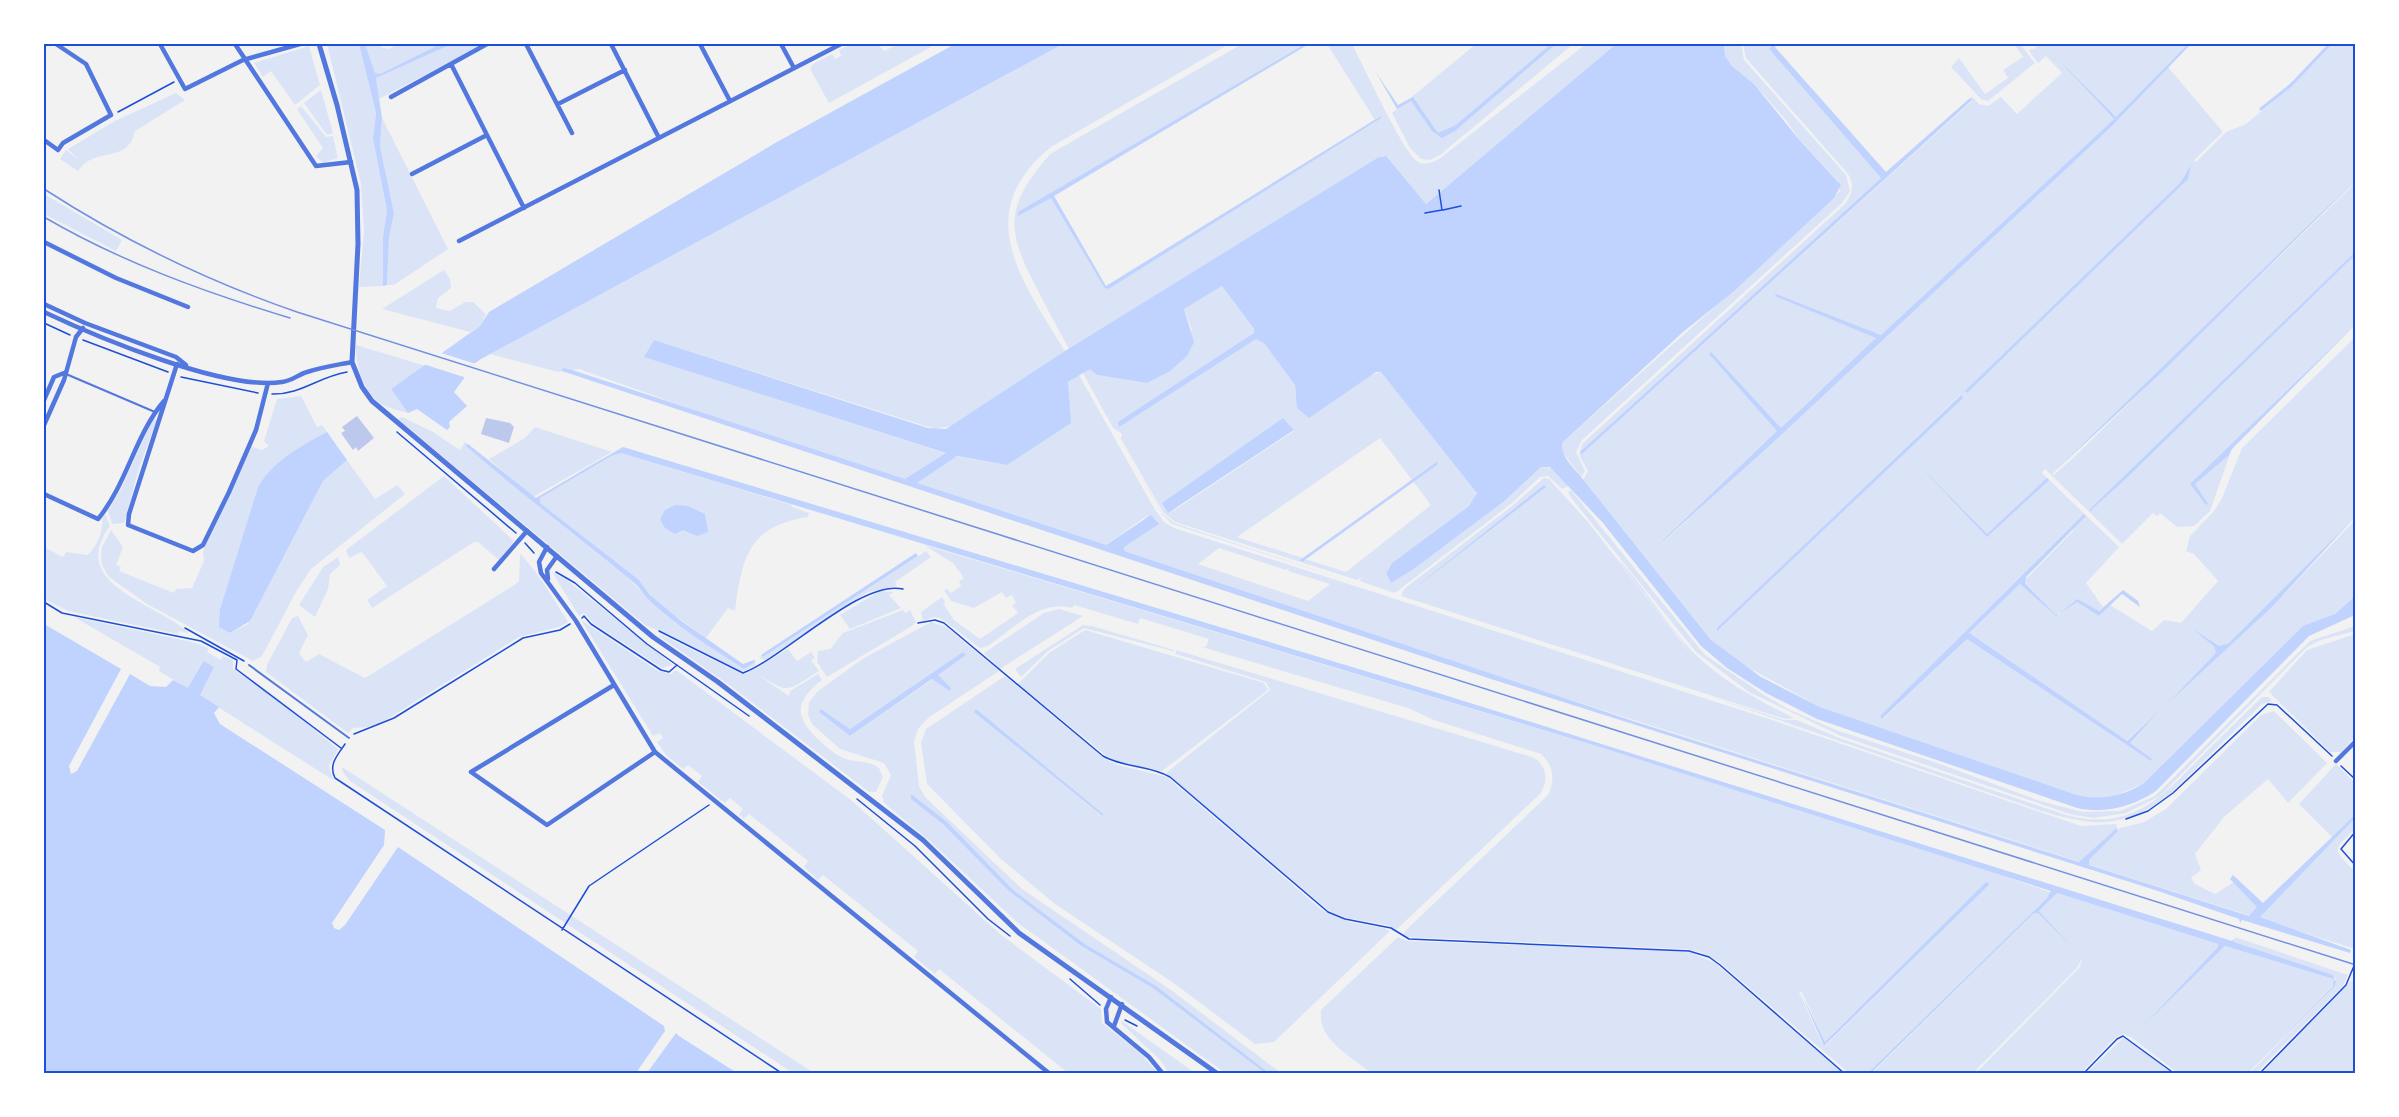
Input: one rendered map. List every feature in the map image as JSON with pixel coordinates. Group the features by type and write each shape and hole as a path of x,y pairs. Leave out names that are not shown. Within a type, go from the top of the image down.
{"street":[{"path":"44,140 58,150 63,143 111,116 86,64 56,44"},
{"path":"160,44 185,89 243,60 300,44"},
{"path":"235,44 243,60 316,166 351,162"},
{"path":"320,44 351,162 358,216 352,362 362,387 396,423 653,638 718,682 923,840 1019,933 1218,1074"},
{"path":"391,98 487,44"},
{"path":"526,44 572,133"},
{"path":"611,44 659,138"},
{"path":"700,44 730,101"},
{"path":"782,44 794,68"},
{"path":"459,241 841,44"},
{"path":"451,64 485,136 524,208"},
{"path":"558,104 624,70"},
{"path":"412,174 485,136"},
{"path":"44,242 116,278 188,307"},
{"path":"44,304 85,323 176,357 189,367"},
{"path":"44,312 82,329 177,364 268,383 284,382 306,372 352,362"},
{"path":"44,425 64,380 64,373 76,337 85,323"},
{"path":"177,364 129,514 129,525 193,551 203,545 221,509 256,430 268,383"},
{"path":"44,400 54,377 64,373"},
{"path":"44,494 98,519 131,462 155,412 164,401"},
{"path":"494,568 527,531"},
{"path":"547,547 539,567 576,621 654,752 1050,1074"},
{"path":"548,579 547,570 556,556"},
{"path":"614,684 471,772 547,825 654,752"},
{"path":"2336,760 2355,741"},
{"path":"1112,997 1105,1015 1107,1022 1149,1057 1163,1074"},
{"path":"1114,1026 1122,1004"}],"lane":[{"path":"64,373 155,412"},
{"path":"249,665 349,738"}],"path":[{"path":"111,116 180,79"},
{"path":"1438,190 1442,210"},
{"path":"1425,213 1461,207"},
{"path":"396,423 398,435 514,531"},
{"path":"575,583 647,644 725,699"},
{"path":"647,644 660,631 743,673 870,592 895,587 903,588"},
{"path":"44,602 62,613 202,640 249,665"},
{"path":"677,664 669,672 661,670 591,624 584,616 560,630 523,638 394,718 349,738 332,768 335,778 783,1074"},
{"path":"918,623 934,620 944,623 1103,756 1119,764 1156,771 1170,777 1332,915 1391,928 1409,939 1648,948 1701,954 1720,965 1845,1074"},
{"path":"185,628 237,660 236,669 342,749"},
{"path":"2126,819 2148,811 2166,799 2268,704 2277,705 2355,780"},
{"path":"562,930 589,886 715,801"},
{"path":"2355,831 2341,849 2355,867"},
{"path":"2259,1074 2346,985 2355,961"},
{"path":"2083,1074 2117,1039 2123,1036 2175,1074"}],"shaded area":[{"path":"327,44 359,44 376,113 373,139 387,211 383,236 383,286 359,287 364,231 361,184"},
{"path":"365,44 379,44 388,49 399,44 440,44 380,74 375,73"},
{"path":"452,44 484,44 379,99 376,78"},
{"path":"852,44 878,44 884,51 899,44 931,44 931,47 829,103 810,69 813,64 832,54 835,59 841,56 839,50"},
{"path":"1063,44 1229,44 1051,147 1026,172 1013,197 1008,223 1011,248 1020,274 1065,351 951,426 935,429 654,340 645,357 954,456 1007,465 1068,382 1079,375 1154,508 1164,522 1174,528 1772,720 2081,826 2116,824 2117,829 2144,822 2166,809 2261,715 2274,711 2327,763 2288,803 2268,779 2224,817 2195,854 2201,870 2191,878 2195,884 2215,894 2237,880 2266,908 2333,838 2299,804 2336,764 2355,783 2355,816 2335,837 2355,818 2355,829 2339,845 2338,853 2355,872 2355,949 1574,701 1117,552 1148,515 1103,547 764,435 579,369 558,372 490,354","holes":["1219,548 1286,570 1289,568 1288,571 1330,584 1308,601 1198,564"]},
{"path":"1242,44 1305,44 1049,194 1106,289 1375,120 1327,44 1352,44 1402,142 1417,161 1425,164 1439,159 1586,44 1616,44 1426,204 1383,155 1069,349 1024,263 1018,246 1015,216 1026,187 1050,154"},
{"path":"1476,44 1573,44 1440,155 1430,160 1421,159 1410,148 1392,113"},
{"path":"1724,44 1741,44 1744,60 1846,175 1850,191 1842,203 1582,440 1576,452 1585,471 1581,477 1563,453 1563,442 1754,272 1840,191 1838,181 1801,142 1786,120 1754,84 1732,66 1725,56"},
{"path":"1743,44 1772,44 1769,49 1881,178 1619,416 1581,452 1582,454 1972,101 1970,98 1973,97 1979,104 1988,106 2001,97 2017,114 2062,73 2046,56 2038,63 2029,51 2032,48 2033,50 2040,44 2188,44 2116,117 2051,50 2114,119 1881,335 1776,294 1881,338 1813,397 1656,549 2109,129 2168,67 2223,132 2194,160 2196,162 2226,132 2246,124 2275,100 2330,44 2355,44 2355,182 2052,474 2054,475 2073,458 2355,183 2355,252 2089,510 2129,476 2355,255 2355,325 2197,478 2233,446 2210,511 2194,526 2177,527 2160,513 2157,516 2153,513 2122,544 2045,469 2042,473 2119,547 2086,583 2103,607 2097,611 2077,602 2099,616 2110,605 2152,631 2164,620 2181,623 2218,581 2194,554 2186,551 2190,536 2214,511 2222,498 2242,448 2355,337 2355,517 2230,644 2272,607 2355,520 2355,596 2335,614 2299,630 2144,783 2115,796 2095,799 2077,795 1820,707 1735,660 1711,640 1583,480 1588,471 1579,455 1582,444 1845,204 1852,186 1848,174 1746,58","holes":["1960,395 1962,398 1716,630","2084,514 2072,532 2024,581 2055,614 2061,613 2056,616 2020,584 1970,632 1970,635 2126,741 2160,710 2130,743 2151,761 1967,639 1883,719 1880,716"]},
{"path":"2014,44 2020,44 2035,63 1988,101 1981,99 1951,67 1959,58 1985,94 2008,78 2003,70 2023,57"},
{"path":"309,46 320,85 295,105 271,71 263,77 254,63"},
{"path":"321,90 333,133 327,135 304,103"},
{"path":"176,93 185,100 135,131 126,148 119,152 85,163 78,171 60,159 66,150 78,159 68,149 115,121"},
{"path":"301,106 326,137 333,136 338,158 323,163 316,156 323,148 297,109"},
{"path":"382,118 448,249 394,285 387,285 389,238 394,213 380,146"},
{"path":"44,194 122,240 116,251 44,214"},
{"path":"444,270 450,279 451,288 438,298 436,308 450,311 465,302 473,302 486,314 480,326 470,332 382,309"},
{"path":"1222,286 1295,385 1296,399 1381,372 1476,488 1476,496 1469,506 1392,563 1386,573 1391,583 1468,528 1541,467 1552,468 1569,486 1562,489 1548,476 1540,477 1512,503 1395,593 1359,581 1362,577 1357,580 1175,522 1163,512 1121,439 1122,434 1113,428 1083,373 1090,368 1097,375 1147,383 1192,330 1184,309","holes":["1283,418 1294,431 1170,513","1380,438 1431,505 1346,572 1305,559 1302,561 1303,558 1237,537"]},
{"path":"356,345 426,366 391,389 408,413 385,406 372,396 359,371"},
{"path":"301,396 317,427 322,425 327,432 258,487 220,609 220,627 230,633 248,624 323,481 347,460 375,499 397,485 405,494 311,569 297,590 262,656 253,661 147,604 109,577 102,565 102,547 111,530 123,547 116,565 121,567 119,571 174,593 176,589 192,588 204,561 203,551 250,446 262,450 269,446 264,441 277,399"},
{"path":"402,417 433,432 460,450 465,442 468,444 467,446 504,478 626,577 673,621 747,667 755,659 755,665 745,671 739,670 645,625 398,419"},
{"path":"153,418 157,420 139,468 124,523 112,524 108,511 122,487"},
{"path":"535,427 612,452 533,497 489,459 525,438"},
{"path":"1119,438 1162,513 1174,523 1355,583 1172,524 1162,514"},
{"path":"621,453 792,505 792,507 809,513 808,517 788,521 772,528 760,537 745,560 735,611 728,608 706,638 669,612 652,597 638,579 540,503 540,498 590,465"},
{"path":"444,476 514,541 499,560 478,542 474,542 372,608 367,600 387,586 362,552 349,558 346,550"},
{"path":"1544,478 1549,479 1588,522 1689,651 1615,556 1635,578 1671,627 1702,661 1739,688 1794,718 1785,719 1401,596 1404,589 1512,506"},
{"path":"1571,490 1705,655 1764,695 1788,709 1836,730 1937,763 2040,801 2083,812 2120,811 2155,796 2310,641 2355,626 2355,631 2321,640 2307,647 2160,796 2126,813 2093,818 2070,814 1841,736 1749,692 1696,652 1572,499 1568,492"},
{"path":"105,514 110,526 99,546 99,563 107,578 138,602 175,622 189,633 178,631 178,634 68,611 44,599 44,547 63,557 66,552 87,555 99,539"},
{"path":"924,545 1603,748 1982,868 2052,893 1868,1073 1849,1073 1719,962 1700,952 1685,949 1405,937 1402,935 1548,795 1552,784 1552,773 1549,763 1541,754 1434,720 1408,708 1202,647 1206,647 1209,639 1140,618 1138,624 1074,605 1072,608 1060,606 1049,608 1027,617 988,646 980,648 942,619 934,617 923,621 921,612 942,597 944,605 954,620 980,639 1018,613 1012,605 1016,603 1012,595 1006,598 1002,592 974,608 951,601 944,590 947,589 951,593 961,586 959,581 964,578 953,563","holes":["1987,882 1989,885 1825,1046 1823,1045 1799,992 1802,992 1825,1042"]},
{"path":"926,551 931,557 895,582 897,586 868,592 765,660 759,656 763,657"},
{"path":"520,554 539,576 568,622 559,627 519,637 384,721 367,727 353,728 348,733 266,672 267,665 292,618 298,616 308,635 299,653 306,662 319,654 365,678 513,586 519,581"},
{"path":"338,557 340,565 330,574 328,589 315,617 299,605 323,567"},
{"path":"552,572 567,580 673,665 662,668 593,623 584,613 579,616"},
{"path":"880,591 894,592 889,595 901,608 850,629 840,615"},
{"path":"1059,609 1083,616 1000,669 984,653 1044,613"},
{"path":"903,610 906,613 910,610 916,622 912,626 827,677 817,662 818,651 830,649 843,633"},
{"path":"74,617 192,642 209,648 207,652 221,660 223,656 233,660 233,669 284,705 338,749 329,766 333,780 199,695 214,667 202,661 188,689 159,671 160,667"},
{"path":"581,620 658,671 671,674 676,670 851,800 1000,934 1101,1009 1102,1023 1140,1053 1158,1073 1068,1073 939,969 935,974 914,957 918,951 823,875 818,880 804,867 808,861 749,814 744,819 739,814 743,809 730,798 725,803 698,782 702,776 688,765 683,769 666,755 657,742 663,738 660,733 653,736"},
{"path":"931,622 946,627 999,671 928,718 918,729 914,741 919,786 925,797 1022,889 1171,990 1281,1073 1225,1073 1018,923 931,842 884,803 882,796 891,775 884,763 840,749 812,724 808,715 809,702 818,691 864,658","holes":["931,675 933,679 850,736 819,712 821,709 850,729"]},
{"path":"1083,625 1174,650 1084,628 1048,651 1021,677 1015,669"},
{"path":"1085,630 1264,683 1268,690 1162,771 1116,762 1018,684 1049,653"},
{"path":"2355,634 2355,737 2341,752 2330,752 2269,692 2307,650"},
{"path":"662,635 742,674 746,674 788,649 797,661 811,652 815,658 811,660 819,671 793,687 781,687 754,672 789,696 790,691 818,674 822,680 806,695 802,703 802,717 805,724 820,741 840,756 879,768 883,777 876,792 869,792 732,687 659,636"},
{"path":"1176,650 1532,757 1543,768 1545,784 1540,794 1396,930 1387,925 1347,918 1329,911 1166,773 1270,690 1266,682 1176,654"},
{"path":"1005,676 1105,759 1118,765 1167,777 1322,910 1350,922 1390,931 1274,1042 1255,1044 1175,984 1055,904 1001,859 927,784 921,743 926,729"},
{"path":"1709,696 1784,720 1797,720 1839,738 2063,814 2087,819 2109,819 2127,815 2144,807 2175,783 2262,697 2269,697 2272,701 2262,704 2172,792 2155,805 2122,819 2091,822 2036,809"},
{"path":"342,767 814,1073 793,1073 350,781 342,771"},
{"path":"2057,893 2218,944 2218,947 2138,1031 2225,946 2333,978 2335,983 2248,1073 2178,1073 2131,1037 2123,1034 2116,1037 2081,1073 1976,1073 2079,968 2083,958 2076,969 1973,1073 1871,1074 2034,913 2038,913 2078,953 2039,911"},
{"path":"1398,937 1407,941 1666,950 1692,953 1715,963 1843,1073 1371,1073 1345,1054 1330,1039 1321,1021 1321,1010"},
{"path":"2235,937 2348,975 2342,987 2256,1073 2250,1073 2334,987 2336,979 2333,975 2234,942"},
{"path":"2351,981 2356,983 2355,1073 2262,1073"},
{"path":"1122,1021 1195,1073 1169,1073 1160,1060 1121,1023"},
{"path":"2123,1038 2128,1039 2172,1073 2085,1074"}],"water":[{"path":"359,44 365,44 375,73 380,74 440,44 452,44 376,78 382,118 380,146 394,213 389,238 387,285 383,286 383,236 387,211 373,139 376,113"},
{"path":"955,44 1063,44 481,359 475,363 454,392 467,406 449,422 450,427 447,430 417,409 408,413 391,389 480,326 489,312 777,142"},
{"path":"1305,44 1309,44 1054,196 1106,286 1381,116 1381,118 1110,288 1104,287 1051,198 1018,216 1018,212"},
{"path":"1551,44 1556,44 1455,131 1442,138 1432,131 1411,101 1397,109 1375,71 1398,105 1413,97 1438,133 1456,125"},
{"path":"1616,44 1724,44 1725,56 1732,66 1754,84 1801,142 1841,185 1834,198 1733,292 1683,332 1563,442 1563,452 1571,465 1711,640 1761,677 1820,707 2077,795 2103,797 2120,794 2144,783 2303,626 2335,614 2355,596 2355,615 2309,636 2156,791 2147,797 2118,808 2087,810 2077,808 1817,719 1766,693 1727,668 1701,646 1603,523 1550,467 1541,467 1503,502 1415,568 1391,583 1386,573 1392,563 1469,506 1477,493 1381,372 1376,372 1309,418 1297,408 1295,385 1264,343 1256,339 1119,427 1118,422 1254,333 1254,329 1222,286 1184,309 1194,342 1187,356 1170,371 1147,383 1097,375 1090,369 1068,382 1071,423 1007,465 957,456 917,483 1106,545 1151,515 1159,524 1124,547 1124,551 1633,721 2079,862 2117,828 2117,832 2089,860 2089,865 2249,916 2257,907 2230,879 2233,875 2263,903 2355,815 2355,818 2260,917 2351,950 2350,953 2242,920 2240,923 2239,919 2155,890 1491,679 562,371 563,368 572,370 905,479 946,453 644,357 654,340 928,428 946,429 1065,351 1379,157 1386,156 1426,204"},
{"path":"1772,44 1776,44 1775,47 1886,172 1970,98 1972,100 1582,454 1580,452 1881,178 1769,49"},
{"path":"2188,44 2191,44 2109,129 1767,448 1653,550 1777,431 1709,354 1711,352 1782,427 1876,338 1775,296 1776,294 1881,335 2114,119 2050,50 2116,117"},
{"path":"2191,165 2188,179 1967,393 1965,391 2181,182"},
{"path":"2355,181 2161,373 2052,474 2318,216"},
{"path":"2355,252 2355,255 2129,476 2089,510"},
{"path":"2355,325 2231,450 2229,455 2195,484 2208,504 2206,505 2190,484"},
{"path":"1961,395 1963,398 1717,631 1717,628"},
{"path":"1283,418 1294,430 1168,513 1162,503"},
{"path":"327,432 347,460 323,481 250,621 230,633 219,627 220,609 258,487 271,469 298,449"},
{"path":"468,444 536,498 623,447 1435,692 2232,941 2234,939 2234,942 2333,975 2336,982 2334,987 2248,1073 2333,986 2334,979 2225,946 2138,1031 2218,947 2218,944 2057,893 2039,911 2078,953 2038,913 2034,913 1871,1073 1868,1073 2047,898 2051,891 1603,748 621,453 611,456 540,498 540,503 638,579 650,595 680,620 743,664 754,660 755,662 744,669 673,620 649,600 635,584 466,446"},
{"path":"1438,461 1437,465 1302,562 1300,560"},
{"path":"1916,462 1987,534 2047,478 2049,480 1987,537"},
{"path":"1544,485 1546,487 1406,595"},
{"path":"675,505 688,506 705,514 708,532 697,536 683,530 675,534 665,528 660,519 665,510"},
{"path":"2084,514 2086,516 2026,577 2025,583 2055,614 2059,614 2056,616 2020,584 1969,633 2127,741 2160,710 2130,743 2152,759 2151,761 1967,639 1882,719 1880,716"},
{"path":"2355,517 2272,607 2168,703 2216,653 2214,646 2191,628 2219,646 2228,644"},
{"path":"916,553 918,556 763,657 761,655"},
{"path":"2123,590 2138,601 2140,607 2122,594 2099,616 2077,602 2059,614 2077,599 2099,611"},
{"path":"44,624 121,669 69,766 71,774 77,771 130,674 150,686 166,687 173,680 188,688 203,661 214,667 200,695 219,707 214,713 220,724 385,830 384,845 332,923 334,928 339,930 345,925 398,847 664,1026 665,1031 636,1073 44,1073"},
{"path":"963,652 966,655 938,675 951,688 950,691 932,679 850,736 819,712 821,709 850,729"},
{"path":"976,709 1103,814 1103,816 974,712"},
{"path":"911,794 947,822 1013,890 1086,945 1156,986 1269,1073 1265,1073 1153,988 1080,945 1008,890 943,824 911,799"},
{"path":"1988,882 1989,885 1824,1046 1800,991 1825,1042"},
{"path":"676,1033 679,1036 737,1073 647,1073"}],"pier":[{"path":"438,352 479,365 467,378 423,364"}],"building":[{"path":"357,416 374,438 358,451 356,447 353,450 341,433 345,431 342,427"},
{"path":"486,418 510,423 514,427 509,443 481,434"}],"waterway":[{"path":"2261,109 2291,85 2330,44"}],"tram line":[{"path":"44,189 166,258 231,287 297,312 2356,965"},
{"path":"44,217 103,248 164,275 290,318"}]}
